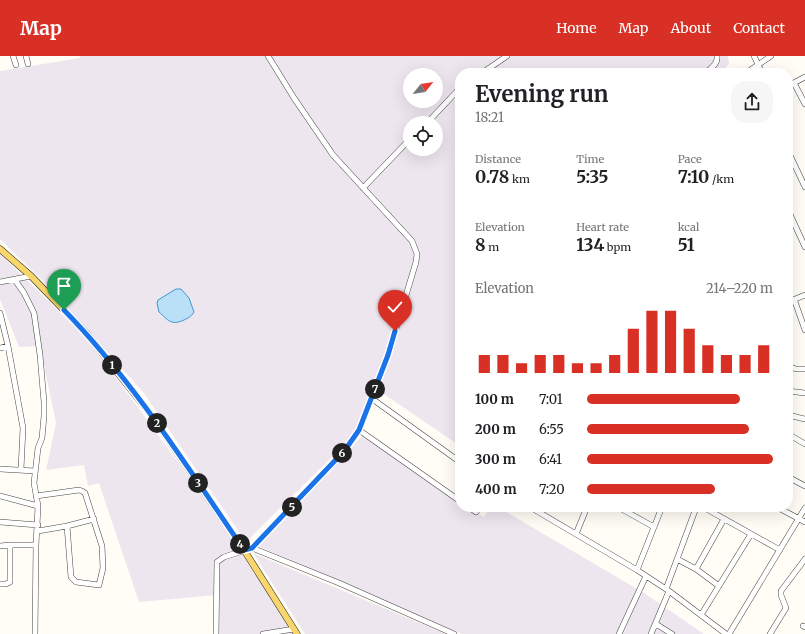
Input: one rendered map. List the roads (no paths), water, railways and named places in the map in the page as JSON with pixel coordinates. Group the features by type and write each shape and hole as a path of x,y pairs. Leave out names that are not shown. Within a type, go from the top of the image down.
{"main road":[{"path":"0,249 3,255 31,276 87,334 152,416 244,550 296,632"}],"street":[{"path":"14,56 16,65"},
{"path":"26,56 28,64"},
{"path":"216,634 217,562 224,557 252,548 345,450 359,430 388,355 416,262 417,254 412,241 333,155 294,98 268,56"},
{"path":"489,68 507,56"},
{"path":"711,68 718,60 717,56"},
{"path":"754,56 760,68"},
{"path":"753,68 771,56"},
{"path":"805,77 794,82 805,104"},
{"path":"434,116 455,93"},
{"path":"363,188 403,146"},
{"path":"793,165 805,187"},
{"path":"793,221 805,247"},
{"path":"0,282 31,276"},
{"path":"15,280 24,293 34,313 40,355 44,416 42,438 38,448 34,483 38,506 35,634"},
{"path":"805,295 794,300 805,330"},
{"path":"0,313 8,346 23,428 21,469"},
{"path":"0,348 8,346"},
{"path":"793,368 805,369"},
{"path":"793,392 805,393"},
{"path":"371,398 455,458"},
{"path":"793,416 805,419"},
{"path":"359,430 455,497"},
{"path":"793,437 805,444"},
{"path":"0,463 0,469 35,471"},
{"path":"793,480 805,486"},
{"path":"36,496 82,491 85,493 102,546 103,555 100,585 76,582 73,580 67,526"},
{"path":"0,496 38,506"},
{"path":"539,512 637,570 668,590 728,634 805,508"},
{"path":"576,534 585,512"},
{"path":"627,512 654,527"},
{"path":"637,570 660,512"},
{"path":"651,634 656,624 677,559 695,512"},
{"path":"711,512 780,550"},
{"path":"787,512 805,522"},
{"path":"38,531 94,519"},
{"path":"696,569 724,519"},
{"path":"0,522 38,525"},
{"path":"701,615 751,534"},
{"path":"0,584 10,582 10,545"},
{"path":"0,546 36,545"},
{"path":"252,548 338,583 454,634"},
{"path":"677,559 696,569 719,586"},
{"path":"770,634 786,608 780,595 804,561"},
{"path":"619,634 646,576"},
{"path":"656,624 672,634"},
{"path":"263,634 296,632"}],"water":[{"path":"176,289 181,289 189,298 194,312 188,318 180,322 167,320 159,312 157,303 158,300"}]}
